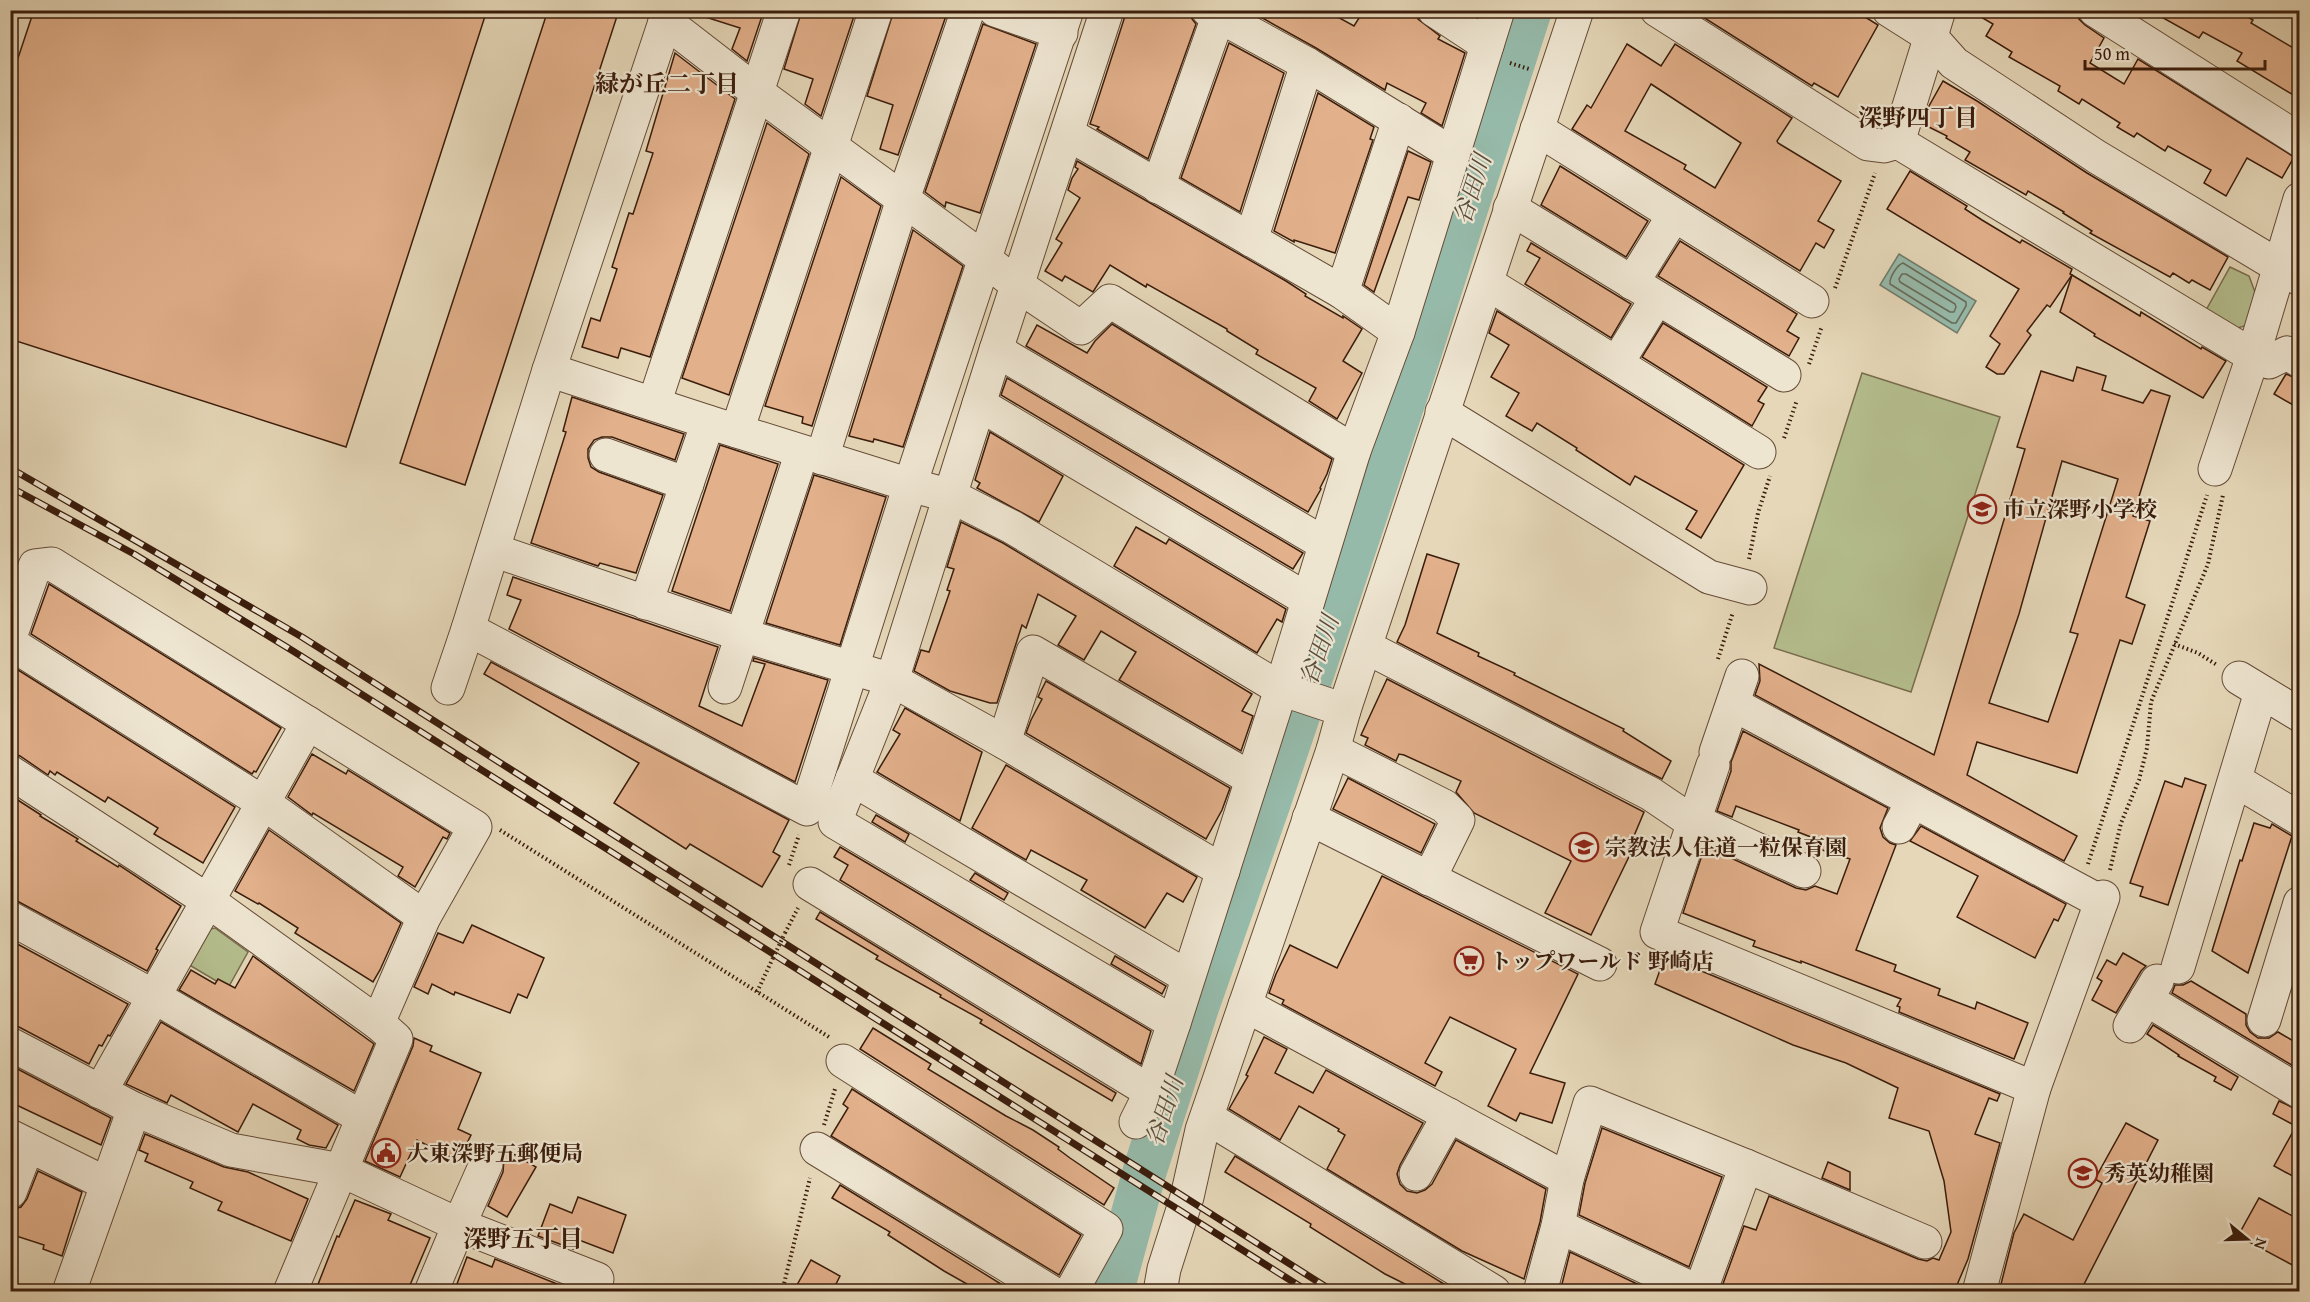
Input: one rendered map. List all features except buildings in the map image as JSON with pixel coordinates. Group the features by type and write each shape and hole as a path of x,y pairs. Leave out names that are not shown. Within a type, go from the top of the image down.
{"street":[{"path":"654,404 784,10"},
{"path":"646,603 687,484 723,427 832,147 876,10"},
{"path":"725,687 742,635 812,455 968,10"},
{"path":"468,630 807,809 910,485 987,260 1064,22 995,10"},
{"path":"1107,10 996,350 892,680 835,822 1174,1023"},
{"path":"1434,10 1496,53"},
{"path":"1136,1122 1151,1092 1174,1023 1281,689 1354,451 1398,332 1453,154 1496,53 1498,10"},
{"path":"1160,1292 1164,1269 1187,1197 1202,1130 1334,750 1344,710 1577,10"},
{"path":"1657,10 1868,144 1884,146 1898,142 2253,356 2269,362 2287,353 2300,361"},
{"path":"1889,10 1935,23 1954,63 2097,157 2290,273"},
{"path":"2095,10 2300,140"},
{"path":"1158,187 1213,14 1308,64 1453,154"},
{"path":"448,688 549,370 667,16 758,93 987,260 1017,285 1081,327 1110,301 1354,451"},
{"path":"1898,142 1935,23"},
{"path":"1251,240 1308,64"},
{"path":"1342,292 1399,120"},
{"path":"1537,129 1812,301"},
{"path":"1068,134 1342,292 1398,332"},
{"path":"2215,469 2253,356 2290,273 2300,199"},
{"path":"1510,208 1784,375"},
{"path":"1617,363 1674,215"},
{"path":"1488,283 1759,452"},
{"path":"996,350 1325,544"},
{"path":"549,370 812,455 951,496 1022,533 1281,689 1344,710"},
{"path":"979,404 1308,600"},
{"path":"1442,412 1709,577 1750,588"},
{"path":"606,455 687,484"},
{"path":"493,550 742,635 892,680 1004,742 1223,871"},
{"path":"10,637 35,567 52,564 475,827 424,917 378,1023"},
{"path":"10,643 262,802 424,917"},
{"path":"1366,647 1673,808 1804,871"},
{"path":"1004,742 1034,652 1252,779"},
{"path":"2300,716 2250,685 2235,780 2153,992 2300,1092"},
{"path":"1979,1292 2034,1088 2102,899 1906,814 1738,690 1714,758 1673,808 1657,932 2034,1088"},
{"path":"100,1092 308,723"},
{"path":"1334,750 1444,806 1458,820 1429,879"},
{"path":"10,772 207,900 378,1023 396,1039 291,1292"},
{"path":"852,778 1188,976"},
{"path":"2235,780 2300,819"},
{"path":"1309,818 1600,964"},
{"path":"810,884 1151,1092"},
{"path":"2264,1020 2300,903"},
{"path":"10,918 153,996 363,1118"},
{"path":"1245,1005 1567,1179"},
{"path":"10,1044 134,1109 231,1150 341,1170 459,1225 597,1279"},
{"path":"843,1061 1107,1229 1071,1292"},
{"path":"1540,1292 1558,1226 1567,1179 1590,1103 1925,1242"},
{"path":"69,1292 134,1109"},
{"path":"1416,1174 1449,1115"},
{"path":"1208,1118 1494,1292"},
{"path":"10,1192 20,1141 107,1184"},
{"path":"817,1149 1051,1292"},
{"path":"431,1292 486,1164"},
{"path":"1558,1226 1700,1292 1746,1166"}],"path":[{"path":"1496,53 1533,71"},
{"path":"2102,899 2087,867 2215,469"},
{"path":"2102,899 2121,823 2139,780 2147,748 2151,702 2174,645 2198,653"},
{"path":"807,809 785,878 810,884"},
{"path":"475,827 489,823 845,1047 843,1061"},
{"path":"757,992 785,933"}],"shaded area":[{"path":"2230,267 2249,276 2255,292 2248,325 2234,329 2205,312"},
{"path":"1862,373 2000,417 1911,692 1774,648"},
{"path":"215,928 248,952 228,988 181,960 198,932"}],"water":[{"path":"1899,254 1976,301 1957,333 1880,285"}],"waterway":[{"name":"谷田川","path":"1115,1292 1114,1283 1145,1170 1197,1007 1269,802 1414,370 1530,10"}],"railway":[{"path":"10,468 302,637 1334,1292"},
{"path":"10,487 134,554 293,651 1309,1292"}],"place":[{"name":"市立深野小学校","path":"1982,509"},
{"name":"宗教法人住道一粒保育園","path":"1584,847"},
{"name":"トップワールド 野崎店","path":"1469,961"},
{"name":"大東深野五郵便局","path":"386,1153"},
{"name":"秀英幼稚園","path":"2083,1173"}],"district":[{"name":"緑が丘二丁目","path":"667,83"},
{"name":"深野四丁目","path":"1918,117"},
{"name":"深野五丁目","path":"523,1238"}]}
